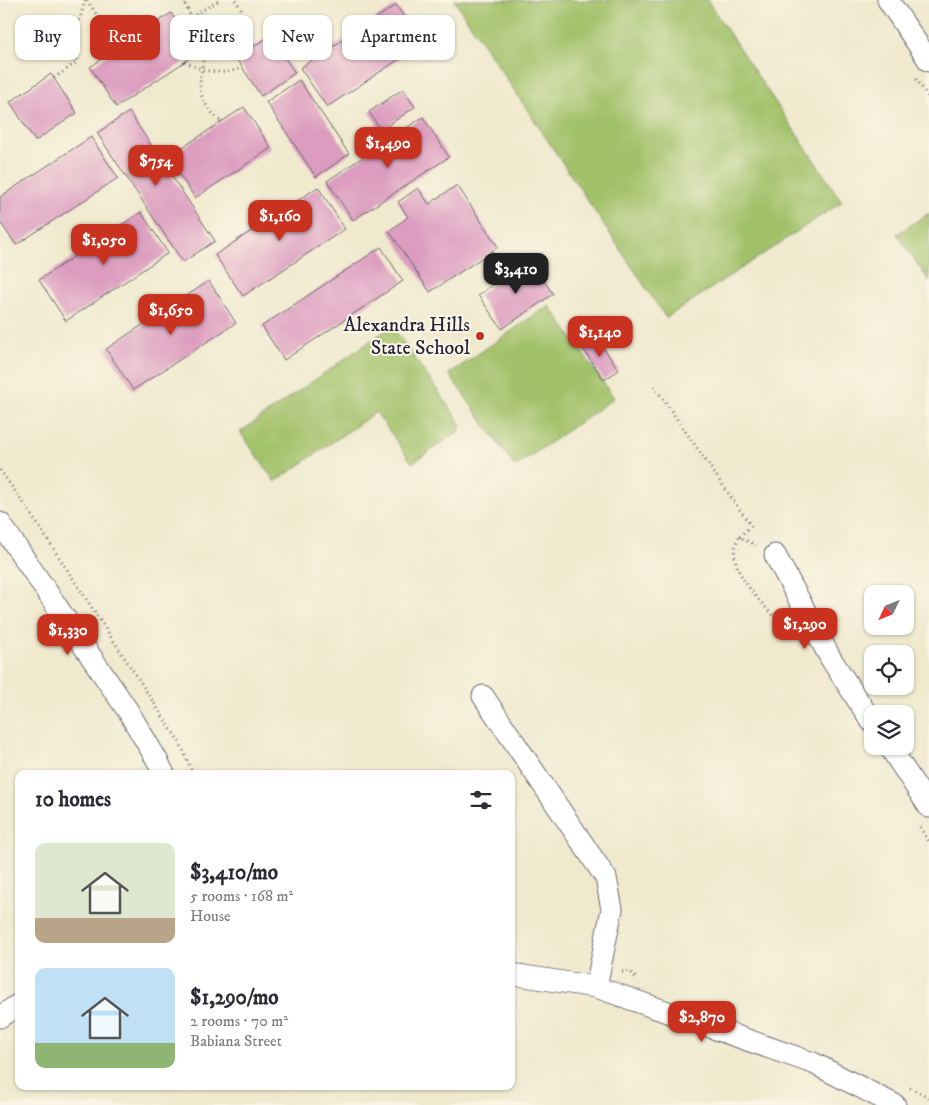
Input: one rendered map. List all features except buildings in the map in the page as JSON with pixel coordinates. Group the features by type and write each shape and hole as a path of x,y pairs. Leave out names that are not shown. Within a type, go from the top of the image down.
{"street":[{"path":"888,0 922,37 929,61"},
{"path":"0,523 128,711 162,770"},
{"path":"775,555 831,659 864,710"},
{"path":"483,696 606,878 612,909 596,987"},
{"path":"895,755 929,807"},
{"path":"515,975 596,987 813,1063 895,1105"},
{"path":"0,1017 15,1007"}],"path":[{"path":"86,0 96,15"},
{"path":"54,78 77,62 75,37 86,0"},
{"path":"182,0 189,15"},
{"path":"194,15 220,0"},
{"path":"235,0 244,15"},
{"path":"204,60 200,81 201,93 204,102 221,122"},
{"path":"185,61 202,70 225,73 242,68"},
{"path":"654,386 751,526 739,537 775,555"},
{"path":"0,470 25,505 180,743 190,770"}],"green space":[{"path":"454,0 707,0 842,202 666,318"},
{"path":"929,213 929,281 897,234"},
{"path":"549,305 614,398 515,467 449,374"},
{"path":"392,326 461,424 459,431 412,463 376,412 275,482 240,432"}],"place":[{"name":"Alexandra Hills State School","path":"480,336"}]}
